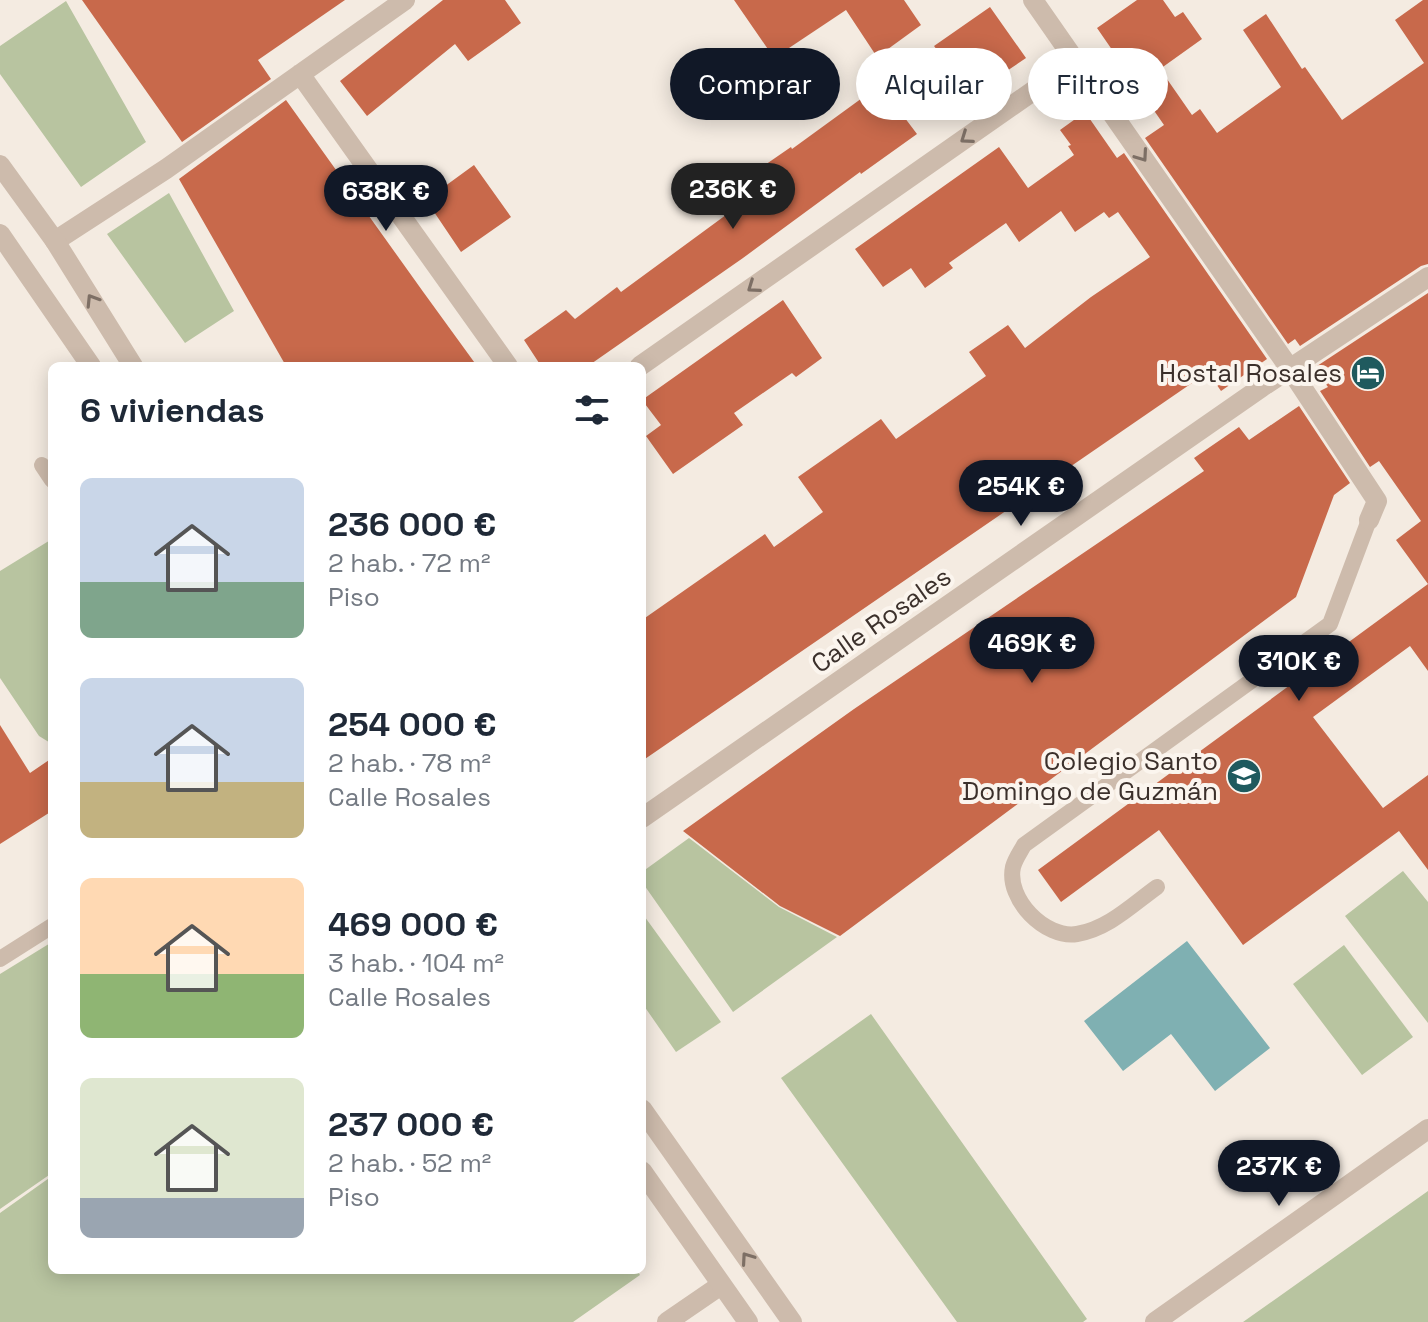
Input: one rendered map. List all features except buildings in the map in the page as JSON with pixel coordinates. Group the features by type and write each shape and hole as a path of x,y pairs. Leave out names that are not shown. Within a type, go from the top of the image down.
{"street":[{"path":"55,241 166,169 405,0"},
{"path":"1033,0 1067,48"},
{"path":"300,74 505,362"},
{"path":"646,362 1028,95"},
{"path":"1117,120 1290,369 1377,501 1369,520"},
{"path":"0,165 55,241 131,362"},
{"path":"0,234 88,362"},
{"name":"Calle Rosales","path":"646,815 1290,369 1428,277"},
{"path":"646,1115 792,1322"},
{"path":"1155,1322 1428,1129"},
{"path":"646,1177 748,1322"},
{"path":"667,1322 721,1285"}],"lane":[{"path":"42,465 48,474"},
{"path":"1157,887 1104,925 1075,935 1049,930 1032,916 1017,896 1013,868 1024,845 1330,624 1369,520"},
{"path":"0,959 48,929"}],"green space":[{"path":"66,1 146,142 81,187 0,74 0,46"},
{"path":"169,193 234,311 185,343 107,234"},
{"path":"48,541 48,742 39,736 0,678 0,571"},
{"path":"689,838 779,907 837,937 733,1012 646,888 646,869"},
{"path":"1403,871 1428,902 1428,1023 1345,916"},
{"path":"646,919 721,1022 676,1052 646,1009"},
{"path":"48,944 48,1176 0,1209 0,974"},
{"path":"1344,945 1413,1037 1362,1075 1293,984"},
{"path":"871,1014 1087,1319 1083,1322 957,1322 781,1078"},
{"path":"48,1179 48,1274 640,1275 573,1322 0,1322 0,1213"},
{"path":"1428,1191 1428,1322 1243,1322"}],"water":[{"path":"1187,941 1270,1048 1215,1091 1171,1034 1123,1071 1084,1021"}],"place":[{"name":"Hostal Rosales","path":"1368,373"},
{"name":"Colegio Santo Domingo de Guzmán","path":"1244,776"}]}
